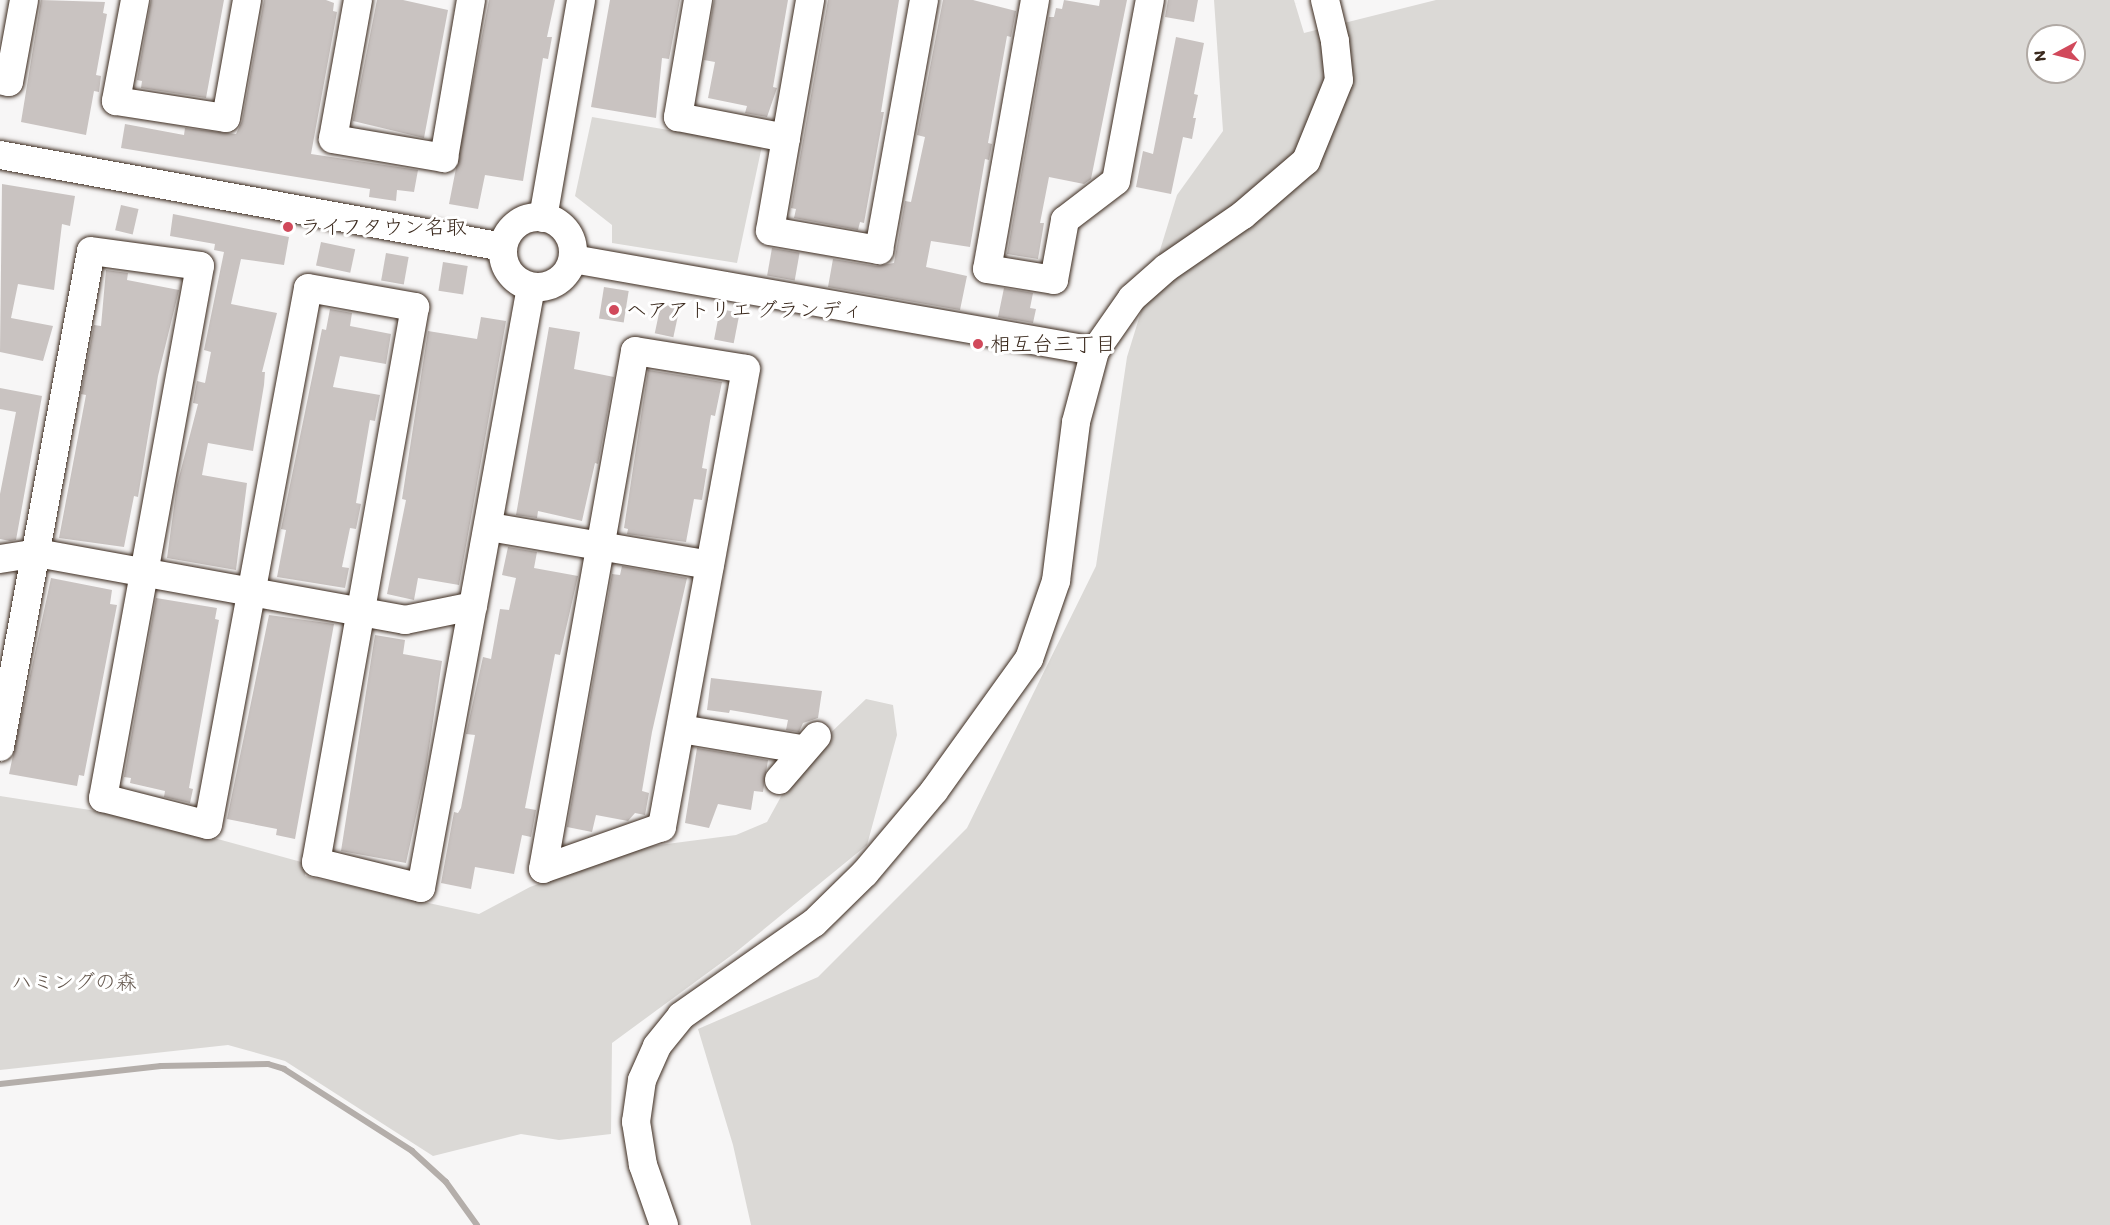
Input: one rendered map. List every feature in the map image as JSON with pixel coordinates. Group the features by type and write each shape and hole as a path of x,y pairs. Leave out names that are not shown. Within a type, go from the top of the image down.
{"street":[{"path":"0,80 9,81 24,0"},
{"path":"135,0 116,101 226,118 247,0"},
{"path":"358,0 333,139 444,158 471,0"},
{"path":"543,218 581,0"},
{"path":"698,0 678,117 786,138"},
{"path":"810,0 770,231 879,250 924,0"},
{"path":"1035,0 987,269 1054,280 1065,220 1116,181 1150,0"},
{"path":"664,1225 643,1165 636,1122 642,1080 657,1046 681,1016 814,923 865,873 934,791 1029,659 1056,581 1076,422 1095,351 1132,298 1166,268 1252,208 1306,162 1339,80 1335,41 1325,0"},
{"path":"0,156 503,247"},
{"path":"543,218 554,221 570,237 573,259 569,270 553,285 531,287 513,277 503,258 503,247 507,237 522,221 543,218"},
{"path":"0,747 91,251 200,266 103,798 208,825 308,288 415,307 316,862 422,888 473,606 490,526 531,287"},
{"path":"573,259 1095,351"},
{"path":"635,351 746,369 710,565 662,827 543,869 635,351"},
{"path":"490,526 710,565"},
{"path":"0,560 37,553 405,620 473,606"},
{"path":"681,729 809,742 779,780"}],"green space":[{"path":"1214,0 1294,0 1304,33 1436,0 2110,0 2110,1225 751,1225 733,1145 698,1029 818,977 967,828 1096,566 1127,357 1177,195 1223,131"},
{"path":"592,117 762,146 737,263 612,243 612,225 575,196"},
{"name":"ハミングの森","path":"866,699 893,705 897,735 867,845 736,952 612,1043 611,1134 559,1140 521,1134 433,1156 285,1061 228,1045 0,1070 0,796 90,810 203,835 305,863 305,876 479,914 530,887 636,848 736,835 767,822 800,762"}],"building":[{"path":"41,0 105,2 103,13 107,14 96,75 101,76 99,92 94,91 86,135 21,122"},
{"path":"151,0 224,0 206,98 141,88 142,81 137,80"},
{"path":"264,0 326,0 334,3 333,11 337,12 311,154 418,170 414,192 397,190 396,201 369,197 370,189 121,148 125,124 184,135 185,128 236,134 242,121"},
{"path":"377,0 403,0 448,10 424,138 353,121"},
{"path":"489,0 555,0 547,37 552,37 548,59 543,58 523,181 485,175 478,209 449,204"},
{"path":"610,0 680,0 669,59 662,58 656,118 591,107"},
{"path":"714,0 788,0 773,87 777,88 767,117 745,113 747,106 708,98 715,62 704,60"},
{"path":"828,0 899,0 881,112 884,112 864,223 860,222 858,230 794,218 796,209 791,208"},
{"path":"943,0 973,0 1016,11 1011,37 1007,36 988,143 992,144 989,160 985,159 970,247 931,241 926,267 967,276 960,310 828,287 833,259 876,266 894,263 905,201 911,202 925,137 917,135"},
{"path":"1064,0 1099,6 1100,0 1127,0 1091,179 1084,184 1049,177 1040,223 1044,223 1038,259 1007,254 1049,17 1054,17 1056,8 1062,9"},
{"path":"1168,0 1198,0 1194,22 1165,17"},
{"path":"1176,37 1204,43 1194,94 1198,95 1193,118 1196,118 1192,139 1183,137 1171,194 1136,187 1143,151 1153,154"},
{"path":"2,184 75,196 70,226 62,224 54,290 18,284 11,318 53,326 43,361 0,352"},
{"path":"121,205 139,209 133,234 115,230"},
{"path":"173,214 289,237 284,265 241,259 231,304 277,313 262,372 265,372 264,385 253,451 208,443 202,475 247,483 236,570 167,558 177,485 198,404 193,403 197,381 205,383 211,352 204,350 224,252 214,250 215,244 170,236"},
{"path":"321,242 355,249 350,273 316,265"},
{"path":"772,248 800,253 795,280 767,276"},
{"path":"386,253 409,257 404,285 381,281"},
{"path":"443,262 468,266 463,295 438,291"},
{"path":"106,270 128,273 127,280 179,290 158,376 138,497 134,496 124,547 59,538 86,395 81,394 94,325 101,326"},
{"path":"604,287 629,291 624,323 599,319"},
{"path":"1004,288 1033,293 1030,308 1036,309 1033,323 998,317"},
{"path":"661,304 680,308 673,337 655,333"},
{"path":"330,309 352,313 350,326 391,334 386,364 340,356 333,387 380,395 375,421 370,420 356,503 361,504 356,529 350,528 342,567 349,568 345,588 277,577 286,530 281,529 322,329 326,330"},
{"path":"720,309 740,313 734,343 714,339"},
{"path":"481,317 506,321 459,585 418,578 414,600 387,594 406,500 402,499 428,331 477,339"},
{"path":"549,327 580,332 574,369 614,377 598,464 595,463 582,521 538,511 537,518 516,515"},
{"path":"648,370 722,382 715,416 711,415 702,468 707,469 702,500 694,499 686,542 627,534 628,529 624,528"},
{"path":"0,388 42,396 16,540 10,541 0,539 0,494 16,412 0,409"},
{"path":"508,547 537,552 534,568 578,576 560,655 555,654 525,808 536,810 531,837 522,835 514,874 475,867 471,889 441,883 454,812 458,813 461,808 475,735 466,734 483,657 491,659 500,609 509,610 516,578 502,575"},
{"path":"622,566 687,578 652,732 642,791 649,793 645,815 635,813 628,821 596,815 592,832 567,827 612,574 620,575"},
{"path":"51,578 112,590 110,604 117,605 84,776 79,775 77,786 9,774"},
{"path":"156,598 217,608 215,619 219,620 189,788 193,789 190,803 164,797 165,791 130,783 131,778 124,777"},
{"path":"269,615 334,624 295,839 276,835 277,829 227,819"},
{"path":"375,635 405,640 403,654 442,661 425,775 406,863 341,851"},
{"path":"711,678 822,691 818,718 803,723 799,732 786,730 788,720 730,710 729,713 707,710"},
{"path":"697,748 768,760 763,792 754,791 751,810 718,804 709,828 685,823"}],"waterway":[{"path":"0,1084 161,1066 268,1064 284,1069 412,1151 446,1182 477,1225"}],"place":[{"name":"ライフタウン名取","path":"288,227"},
{"name":"ヘアアトリエ グランディ","path":"614,310"},
{"name":"相互台三丁目","path":"978,344"}]}
